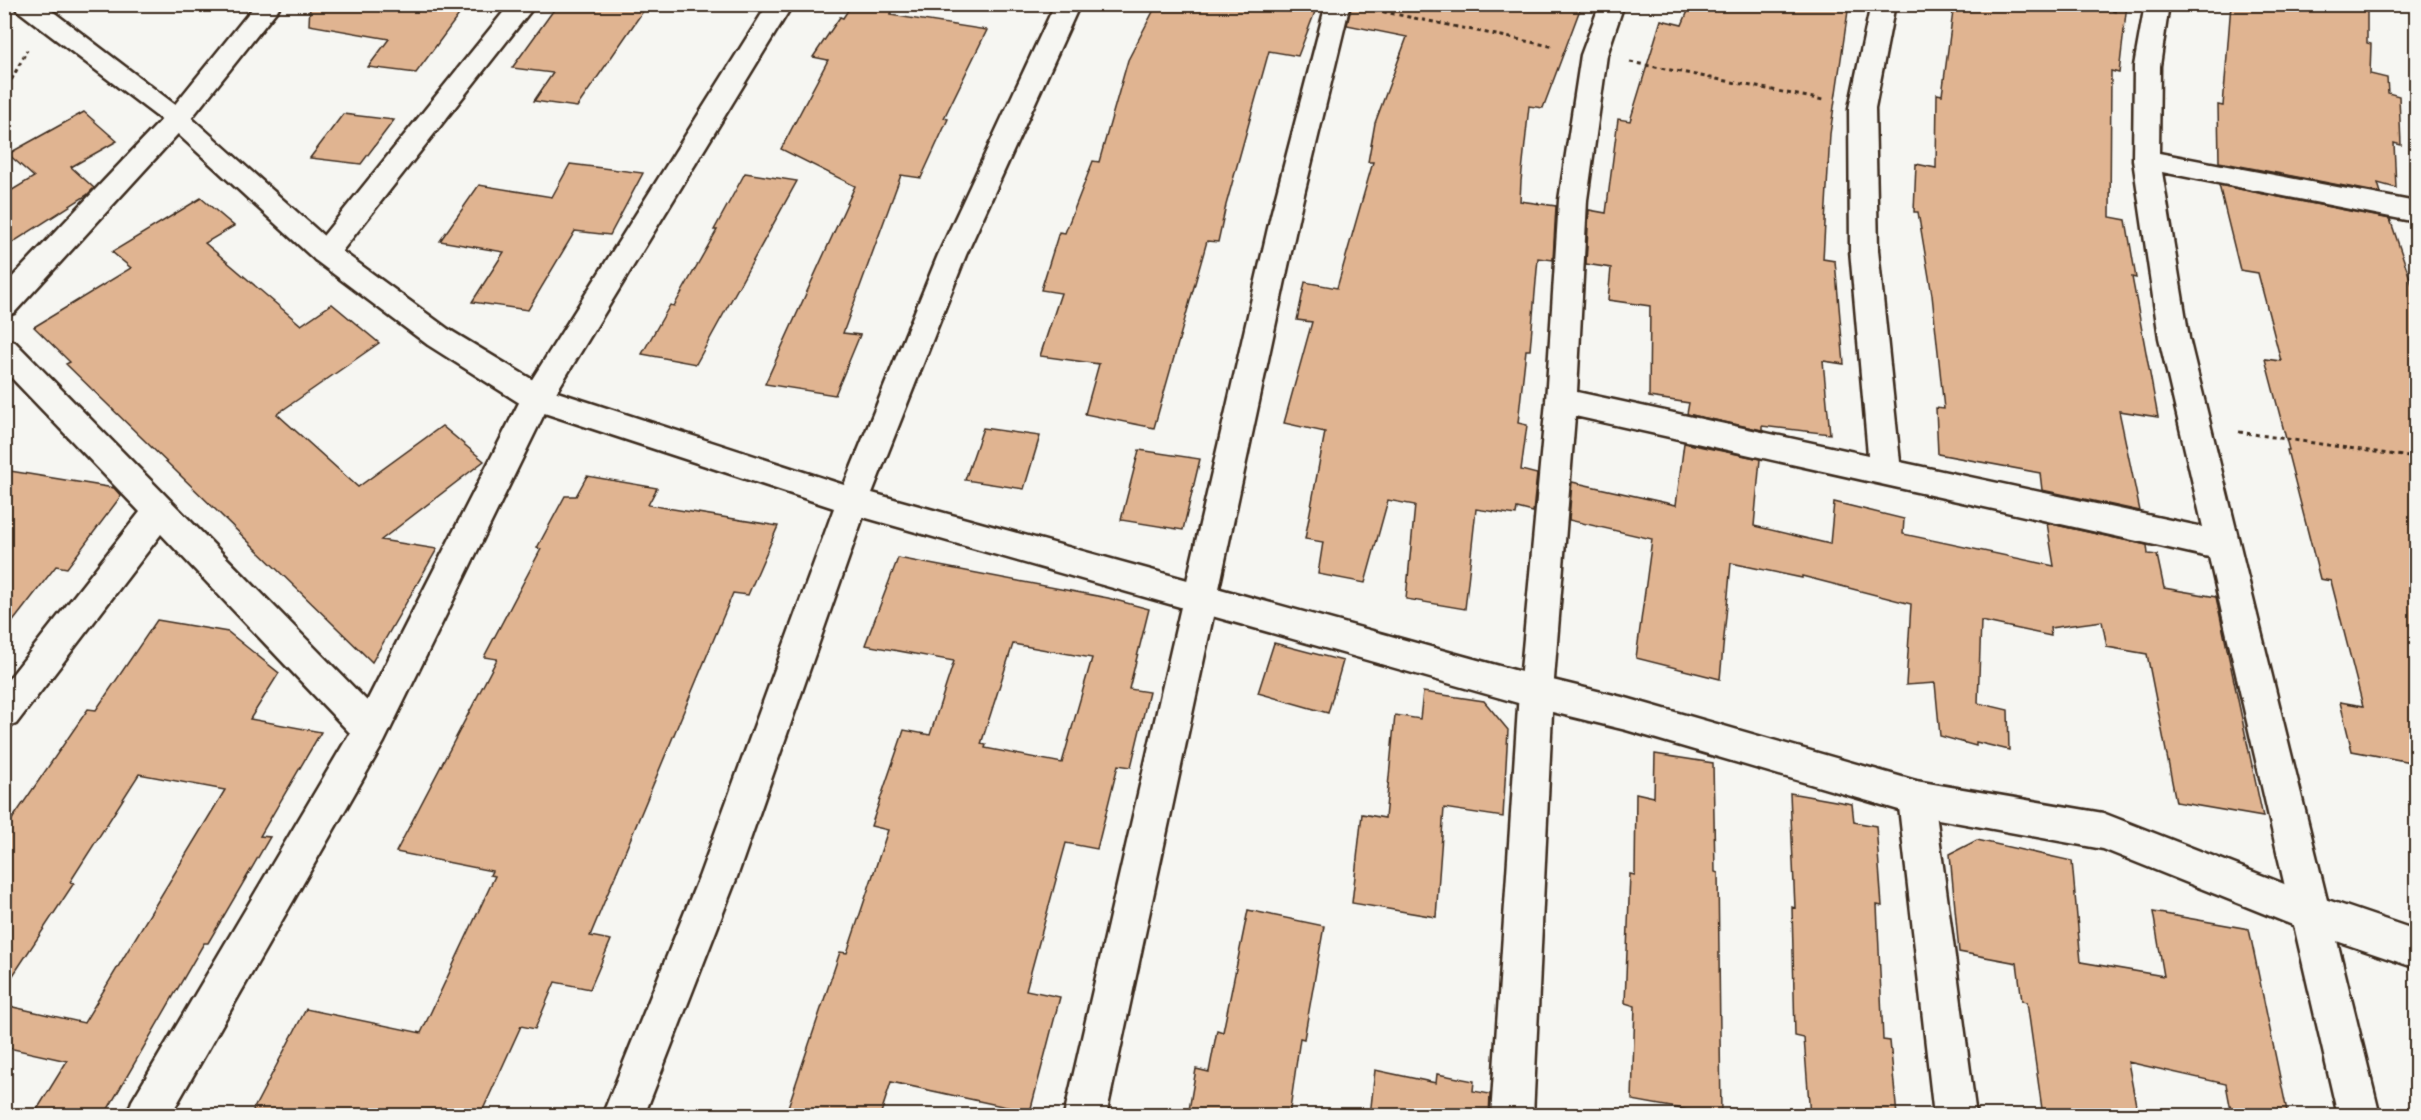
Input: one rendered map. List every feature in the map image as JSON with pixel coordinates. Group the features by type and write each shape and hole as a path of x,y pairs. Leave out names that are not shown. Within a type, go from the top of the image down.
{"street":[{"path":"26,4 177,119 325,253 438,337 537,398 853,501 1202,600 1536,692 1626,714 1916,798 2103,831 2310,913 2416,949"},
{"path":"4,305 177,119 270,4"},
{"path":"325,253 524,4"},
{"path":"147,1116 371,730 537,398 782,4"},
{"path":"623,1116 718,877 853,501 952,255 1068,4"},
{"path":"1085,1116 1202,600 1285,215 1338,4"},
{"path":"1512,1116 1536,692 1561,401 1573,200 1594,55 1612,4"},
{"path":"1883,4 1862,108 1864,250 1885,472"},
{"path":"2157,4 2147,66 2146,160 2174,338 2359,1116"},
{"path":"2146,160 2416,212"},
{"path":"4,350 371,730"},
{"path":"1561,401 2225,546"},
{"path":"4,713 159,511"},
{"path":"1916,798 1955,1116"}],"path":[{"path":"4,94 31,44"},
{"path":"2195,425 2416,458"}],"building":[{"path":"310,4 467,4 416,73 368,67 389,39 309,25"},
{"path":"558,4 648,4 577,107 534,101 553,73 512,68"},
{"path":"852,4 897,4 890,15 987,30 944,118 948,119 921,178 901,175 843,333 860,335 835,395 765,384 855,186 781,149 828,60 813,57 840,17 843,18"},
{"path":"1157,4 1318,4 1298,56 1269,51 1226,205 1218,242 1207,241 1154,428 1085,414 1099,364 1040,356 1061,293 1041,290 1059,232 1065,233 1093,161 1099,162 1128,60"},
{"path":"1352,4 1582,4 1543,108 1529,106 1521,181 1520,201 1556,206 1553,260 1538,258 1530,350 1526,350 1518,423 1527,425 1521,470 1537,474 1533,512 1517,508 1516,515 1476,509 1465,609 1406,599 1415,505 1388,500 1365,583 1318,574 1323,542 1305,539 1325,432 1284,423 1312,322 1297,320 1305,282 1337,288 1373,162 1368,162 1375,123 1407,37 1347,25"},
{"path":"1691,4 1849,4 1830,134 1823,259 1835,261 1844,364 1823,361 1830,434 1762,426 1762,430 1687,414 1689,403 1649,397 1650,306 1608,300 1611,268 1586,264 1589,210 1606,213 1618,119 1630,121 1661,20 1682,25"},
{"path":"1954,4 2127,4 2119,73 2111,71 2110,217 2126,220 2136,278 2132,277 2158,417 2119,411 2140,511 2042,490 2040,473 1938,454 1936,408 1944,409 1932,295 1918,212 1914,212 1916,164 1936,168 1937,94 1942,95"},
{"path":"2231,4 2367,4 2367,43 2371,44 2370,74 2387,78 2388,93 2399,96 2401,145 2394,143 2396,188 2378,183 2381,193 2219,162 2218,105 2223,106"},
{"path":"84,112 117,141 71,167 94,188 87,195 4,248 4,195 34,177 8,154"},
{"path":"343,114 394,120 361,164 310,158"},
{"path":"570,164 643,173 610,235 575,231 528,310 472,302 504,252 440,241 479,185 552,197"},
{"path":"745,173 797,181 696,364 642,354 670,305 674,306 717,230 714,230"},
{"path":"2219,185 2390,219 2416,296 2416,763 2352,751 2340,702 2363,706 2331,581 2320,579 2287,450 2289,450 2265,359 2281,361 2258,273 2240,270"},
{"path":"201,198 234,226 205,243 301,325 332,304 379,343 277,414 358,487 442,426 484,461 381,540 437,549 372,662 66,364 70,362 34,327 131,268 112,252"},
{"path":"983,428 1040,436 1024,489 965,480"},
{"path":"1684,443 1760,459 1754,526 1830,544 1834,502 1904,519 1903,534 2054,566 2047,523 2147,545 2148,554 2157,555 2164,588 2216,597 2263,817 2176,802 2147,654 2107,647 2102,621 2050,628 2051,636 1981,621 1978,703 2008,710 2009,750 1976,742 1976,746 1940,736 1935,683 1906,685 1911,604 1802,576 1802,578 1731,563 1720,679 1636,658 1652,539 1569,520 1572,482 1676,505"},
{"path":"1139,450 1200,459 1183,530 1121,520"},
{"path":"4,470 114,488 121,496 67,568 56,566 4,633"},
{"path":"587,476 657,488 648,505 778,526 748,595 733,593 590,936 611,940 590,989 555,982 535,1029 521,1026 480,1116 250,1116 306,1009 421,1033 495,876 490,875 492,871 396,852 497,659 484,657 541,549 537,548 565,496 576,496"},
{"path":"898,558 1108,598 1149,609 1129,689 1149,692 1131,767 1118,765 1097,849 1066,843 1026,990 1060,997 1030,1112 891,1082 880,1116 785,1116 840,952 847,953 888,830 871,826 904,730 930,735 954,661 865,645","holes":["1013,644 1092,658 1062,763 985,748 986,745 981,744"]},
{"path":"157,620 228,632 279,673 250,719 321,732 260,836 270,837 208,943 204,943 104,1116 33,1116 67,1061 4,1047 4,1005 84,1023 225,790 139,774 70,882 74,883 4,989 4,831 88,709 96,710"},
{"path":"1274,643 1343,661 1328,713 1258,693"},
{"path":"1423,692 1484,701 1508,730 1503,817 1444,808 1436,917 1352,903 1362,814 1385,818 1395,715 1420,719"},
{"path":"1655,754 1713,763 1715,872 1718,873 1721,1116 1632,1100 1635,1006 1625,1003 1630,874 1635,875 1636,793 1654,797"},
{"path":"1790,793 1852,804 1854,822 1876,826 1882,906 1877,905 1883,1040 1890,1041 1897,1116 1810,1116 1804,1038 1795,1036 1792,907 1795,908"},
{"path":"1977,840 2072,861 2081,962 2164,976 2153,912 2249,929 2288,1116 2232,1116 2226,1084 2128,1062 2138,1116 2043,1116 2027,1002 2022,1001 2017,963 1959,952 1950,854"},
{"path":"1248,910 1324,926 1304,1039 1300,1038 1289,1116 1188,1116 1196,1069 1209,1072 1217,1030 1223,1032"},
{"path":"1375,1070 1436,1083 1437,1074 1474,1081 1473,1091 1490,1094 1489,1116 1370,1116"}]}
